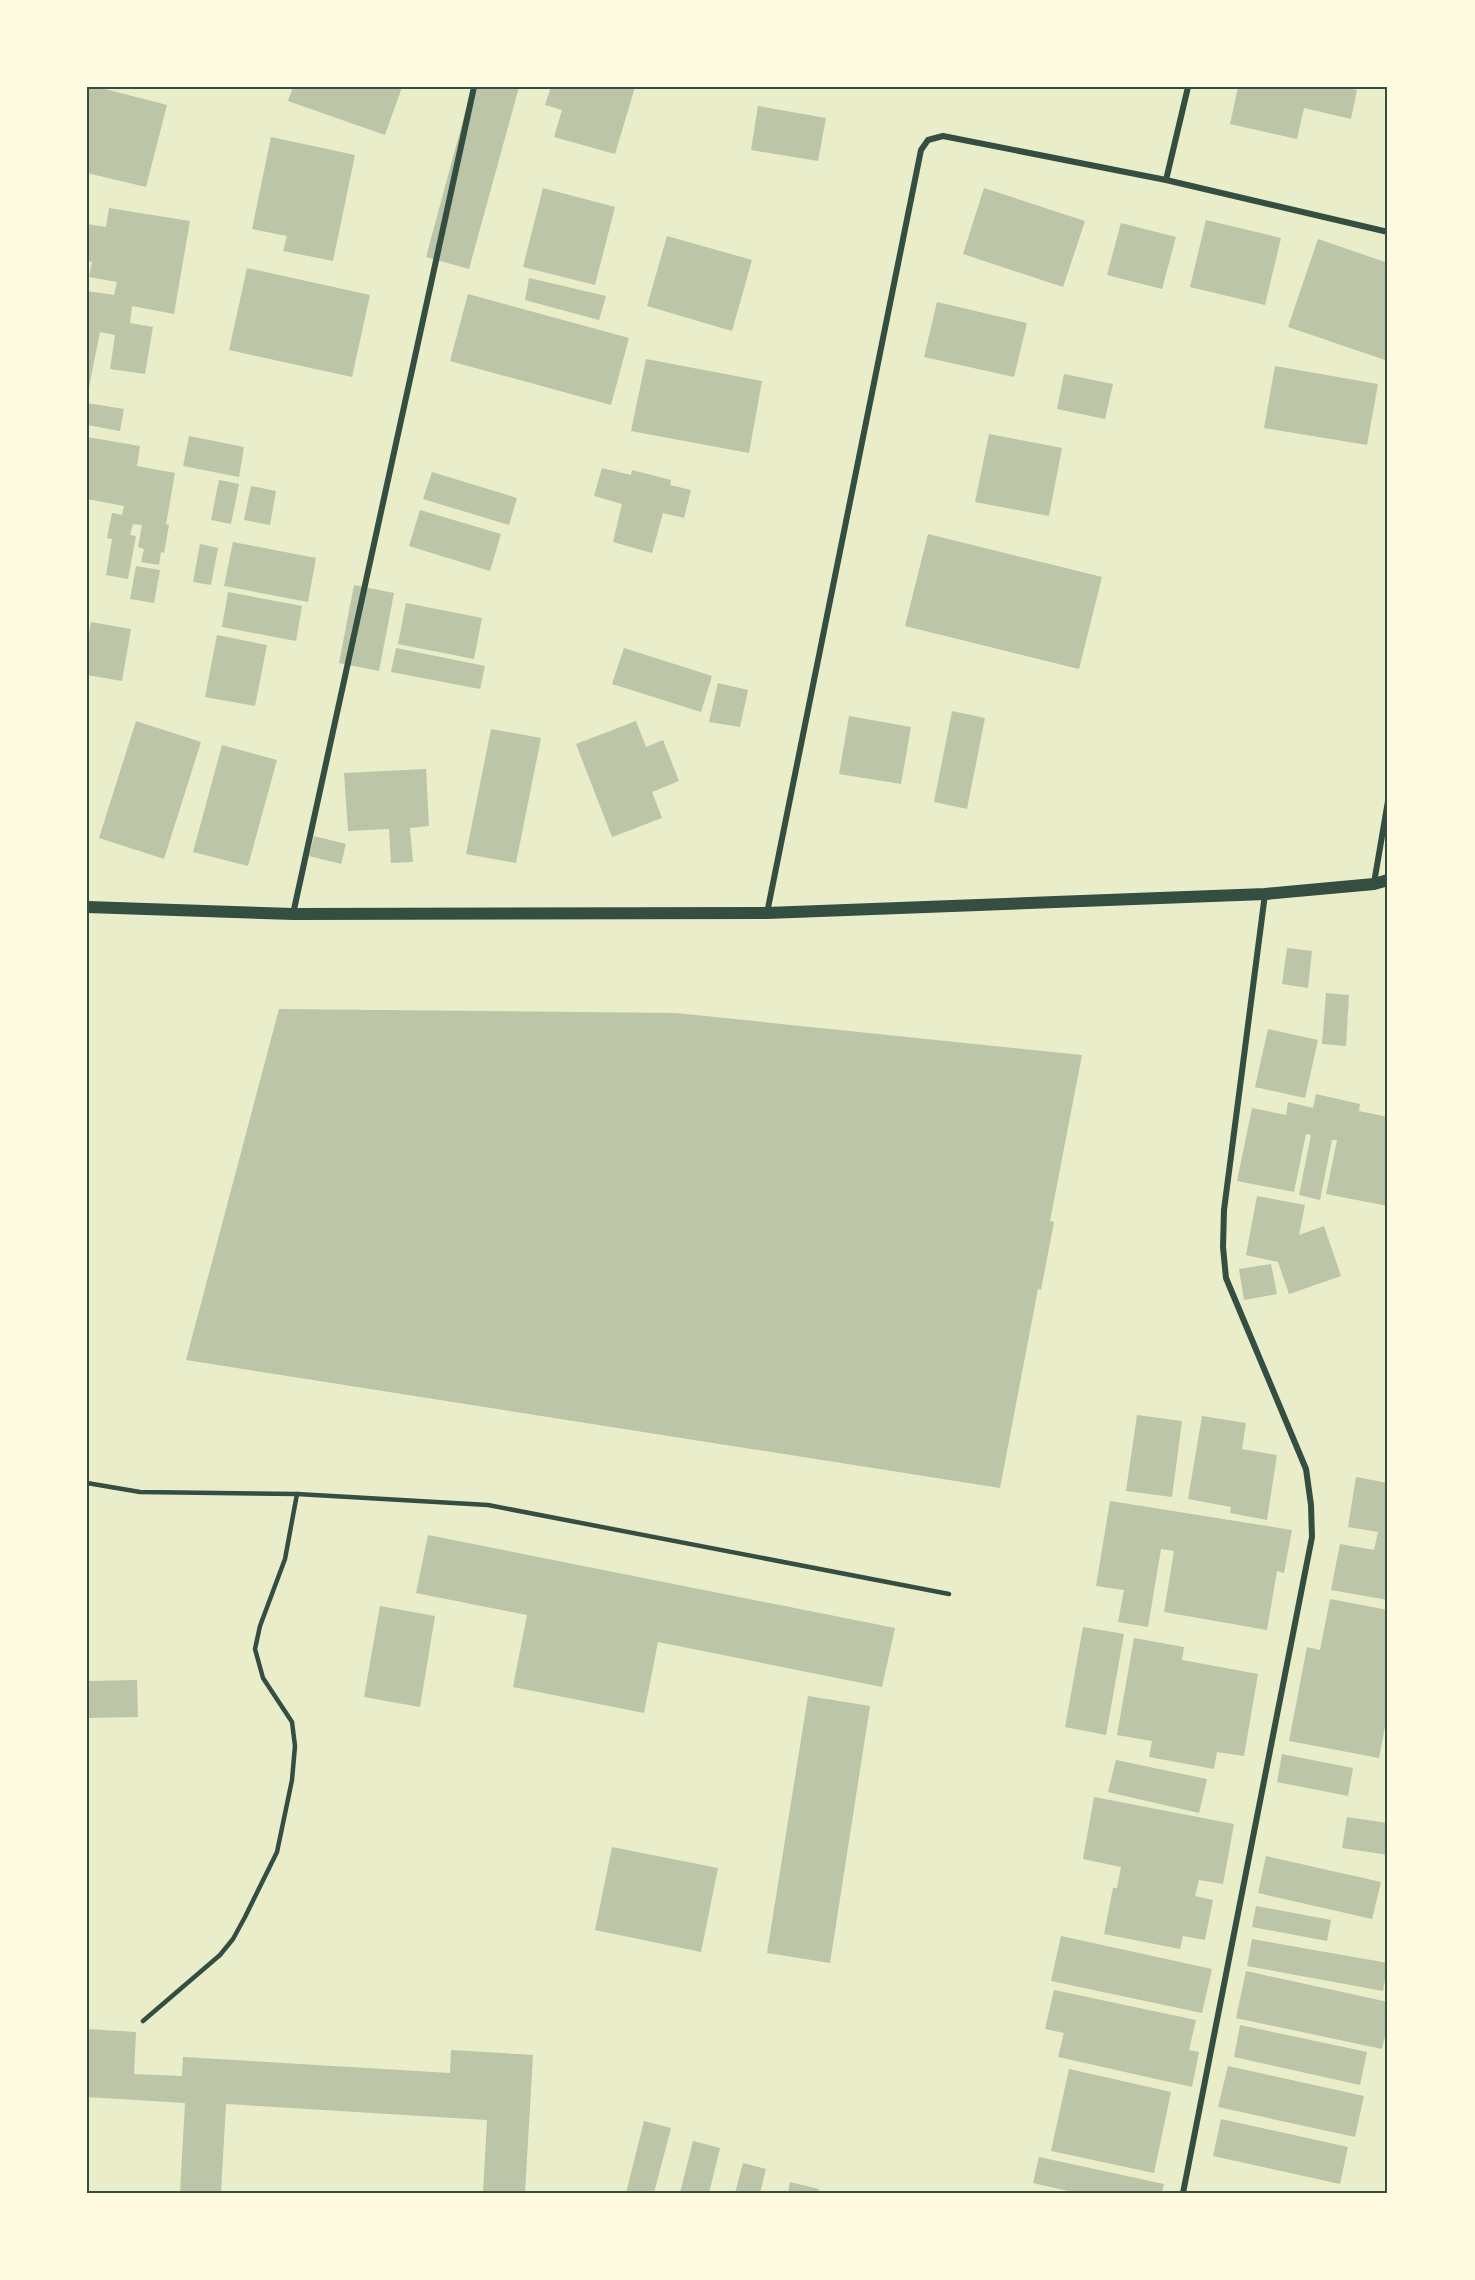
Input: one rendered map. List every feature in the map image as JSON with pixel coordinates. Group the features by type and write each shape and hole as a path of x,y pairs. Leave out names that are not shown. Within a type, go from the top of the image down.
{"main road":[{"path":"87,907 293,914 767,913 1265,894 1374,884 1388,880"}],"street":[{"path":"293,914 474,87"},
{"path":"1166,180 1188,87"},
{"path":"767,913 921,150 928,140 943,136 1166,180 1388,232"},
{"path":"1374,884 1388,801"},
{"path":"1183,2193 1312,1537 1306,1469 1226,1278 1223,1246 1224,1210 1265,894"}],"lane":[{"path":"87,1483 140,1492 297,1494 488,1505 949,1594"},
{"path":"143,2021 220,1955 245,1917 277,1852 292,1780 295,1746 292,1722 263,1678 255,1649 260,1626 285,1559 297,1494"}],"building":[{"path":"87,87 97,87 167,105 146,187 87,173"},
{"path":"293,87 402,87 385,135 288,101"},
{"path":"472,87 519,87 469,269 426,257"},
{"path":"551,87 635,87 615,154 554,137 562,110 545,105"},
{"path":"1238,87 1343,87 1357,90 1351,119 1304,108 1297,139 1230,124"},
{"path":"758,106 826,118 818,161 751,150"},
{"path":"271,137 355,155 333,261 283,251 287,236 252,229"},
{"path":"543,188 615,207 595,285 523,267"},
{"path":"984,188 1085,221 1063,287 963,254"},
{"path":"109,208 190,221 174,314 132,306 130,323 153,327 145,374 110,369 115,335 100,332 87,397 87,291 114,295 117,282 89,277 92,262 87,261 87,224 106,227"},
{"path":"1206,220 1281,238 1265,305 1190,287"},
{"path":"1121,223 1176,237 1162,289 1107,275"},
{"path":"667,236 752,260 732,331 647,306"},
{"path":"1318,239 1388,263 1388,361 1288,327"},
{"path":"247,268 370,295 352,377 229,350"},
{"path":"529,278 606,296 599,320 525,300"},
{"path":"468,294 629,338 611,405 450,361"},
{"path":"937,302 1027,323 1014,377 924,357"},
{"path":"646,359 762,381 749,453 631,431"},
{"path":"1275,366 1378,384 1367,445 1264,428"},
{"path":"1064,374 1113,384 1105,419 1057,409"},
{"path":"87,403 124,409 120,431 87,425"},
{"path":"989,434 1062,448 1049,516 975,502"},
{"path":"189,436 244,447 239,477 183,466"},
{"path":"87,437 140,446 137,466 175,473 166,524 169,525 164,553 161,552 159,565 141,562 144,549 138,547 142,525 133,524 130,535 136,536 128,579 106,575 112,539 107,538 112,513 122,515 124,506 87,499"},
{"path":"602,468 631,475 632,470 671,480 670,485 691,490 684,518 663,513 652,553 613,542 622,504 594,496"},
{"path":"432,472 517,498 509,525 423,499"},
{"path":"219,480 239,484 231,524 211,520"},
{"path":"251,486 276,491 270,525 244,520"},
{"path":"420,510 501,534 490,571 409,546"},
{"path":"928,534 1102,577 1079,669 905,626"},
{"path":"233,542 316,558 308,602 224,586"},
{"path":"200,544 218,548 211,585 193,582"},
{"path":"136,566 160,570 154,603 130,599"},
{"path":"354,585 394,593 379,671 339,663"},
{"path":"228,592 302,606 296,641 222,627"},
{"path":"406,603 482,618 474,659 398,644"},
{"path":"91,622 131,629 122,681 87,675 87,645"},
{"path":"217,635 267,645 255,706 205,697"},
{"path":"396,648 485,666 480,689 391,672"},
{"path":"624,648 712,676 701,712 612,684"},
{"path":"718,683 748,690 740,727 709,722"},
{"path":"952,711 985,718 967,809 934,802"},
{"path":"849,716 911,727 901,784 839,774"},
{"path":"136,721 201,742 164,859 99,838"},
{"path":"636,721 646,747 663,740 679,781 652,792 662,818 612,837 576,744"},
{"path":"491,729 541,738 516,863 466,854"},
{"path":"222,745 277,760 248,866 193,852"},
{"path":"426,769 429,826 410,828 413,862 391,863 389,829 348,831 344,773"},
{"path":"314,836 346,844 341,864 309,856"},
{"path":"1287,948 1312,951 1308,988 1282,984"},
{"path":"1326,993 1349,995 1346,1046 1322,1044"},
{"path":"279,1009 676,1013 1082,1055 1050,1221 1054,1222 1041,1290 1038,1289 1000,1488 186,1360"},
{"path":"1268,1029 1318,1040 1305,1098 1255,1087"},
{"path":"1316,1094 1360,1104 1359,1111 1388,1117 1388,1206 1326,1194 1337,1140 1332,1140 1320,1200 1299,1195 1311,1135 1306,1134 1294,1192 1237,1181 1252,1108 1286,1115 1288,1102 1313,1108"},
{"path":"1257,1196 1305,1205 1299,1235 1324,1226 1341,1276 1289,1294 1278,1262 1246,1255"},
{"path":"1271,1264 1277,1294 1244,1300 1239,1269"},
{"path":"1137,1415 1182,1421 1172,1497 1126,1491"},
{"path":"1202,1416 1246,1423 1242,1449 1277,1455 1267,1520 1230,1513 1231,1507 1188,1499"},
{"path":"1356,1477 1388,1483 1388,1600 1331,1590 1340,1544 1374,1550 1378,1532 1348,1527"},
{"path":"1110,1501 1292,1530 1284,1573 1277,1571 1267,1630 1164,1612 1174,1551 1161,1549 1148,1627 1118,1622 1124,1590 1096,1586"},
{"path":"428,1535 895,1628 882,1687 658,1642 644,1713 513,1687 527,1615 416,1593"},
{"path":"1330,1599 1388,1610 1388,1721 1386,1721 1379,1758 1289,1741 1307,1647 1320,1650"},
{"path":"380,1606 435,1616 420,1707 364,1697"},
{"path":"1083,1627 1124,1634 1106,1735 1065,1727"},
{"path":"1134,1638 1184,1647 1182,1660 1258,1674 1244,1756 1217,1752 1214,1769 1149,1757 1152,1741 1117,1735"},
{"path":"137,1680 138,1717 87,1718 87,1681"},
{"path":"808,1696 870,1706 830,1963 767,1953"},
{"path":"1282,1754 1353,1768 1348,1796 1277,1782"},
{"path":"1116,1760 1207,1779 1199,1813 1108,1792"},
{"path":"1094,1797 1234,1824 1223,1884 1199,1880 1195,1896 1213,1900 1205,1940 1183,1936 1180,1949 1104,1934 1113,1888 1117,1888 1121,1867 1083,1859"},
{"path":"1347,1817 1388,1823 1388,1855 1342,1848"},
{"path":"612,1847 718,1868 701,1952 595,1930"},
{"path":"1266,1856 1381,1882 1372,1919 1258,1893"},
{"path":"1256,1906 1331,1920 1327,1941 1252,1927"},
{"path":"1061,1936 1212,1969 1202,2013 1051,1981"},
{"path":"1252,1939 1388,1963 1383,1991 1247,1966"},
{"path":"1246,1971 1388,2002 1388,2022 1382,2049 1236,2018"},
{"path":"1054,1990 1196,2020 1189,2050 1199,2052 1192,2087 1058,2057 1064,2033 1045,2029"},
{"path":"1240,2025 1367,2052 1360,2085 1234,2057"},
{"path":"87,2029 136,2032 134,2074 182,2076 183,2057 450,2073 451,2050 533,2055 525,2193 483,2193 487,2120 226,2104 221,2193 180,2193 185,2103 87,2097"},
{"path":"1228,2066 1364,2096 1355,2137 1218,2107"},
{"path":"1069,2069 1171,2092 1154,2173 1051,2151"},
{"path":"1221,2119 1348,2147 1340,2184 1213,2156"},
{"path":"644,2121 671,2128 654,2193 626,2193"},
{"path":"693,2141 720,2148 709,2193 680,2193"},
{"path":"1039,2157 1164,2184 1162,2193 1077,2193 1033,2183"},
{"path":"743,2163 766,2169 760,2193 735,2193"},
{"path":"790,2182 819,2189 818,2193 788,2193"}]}
